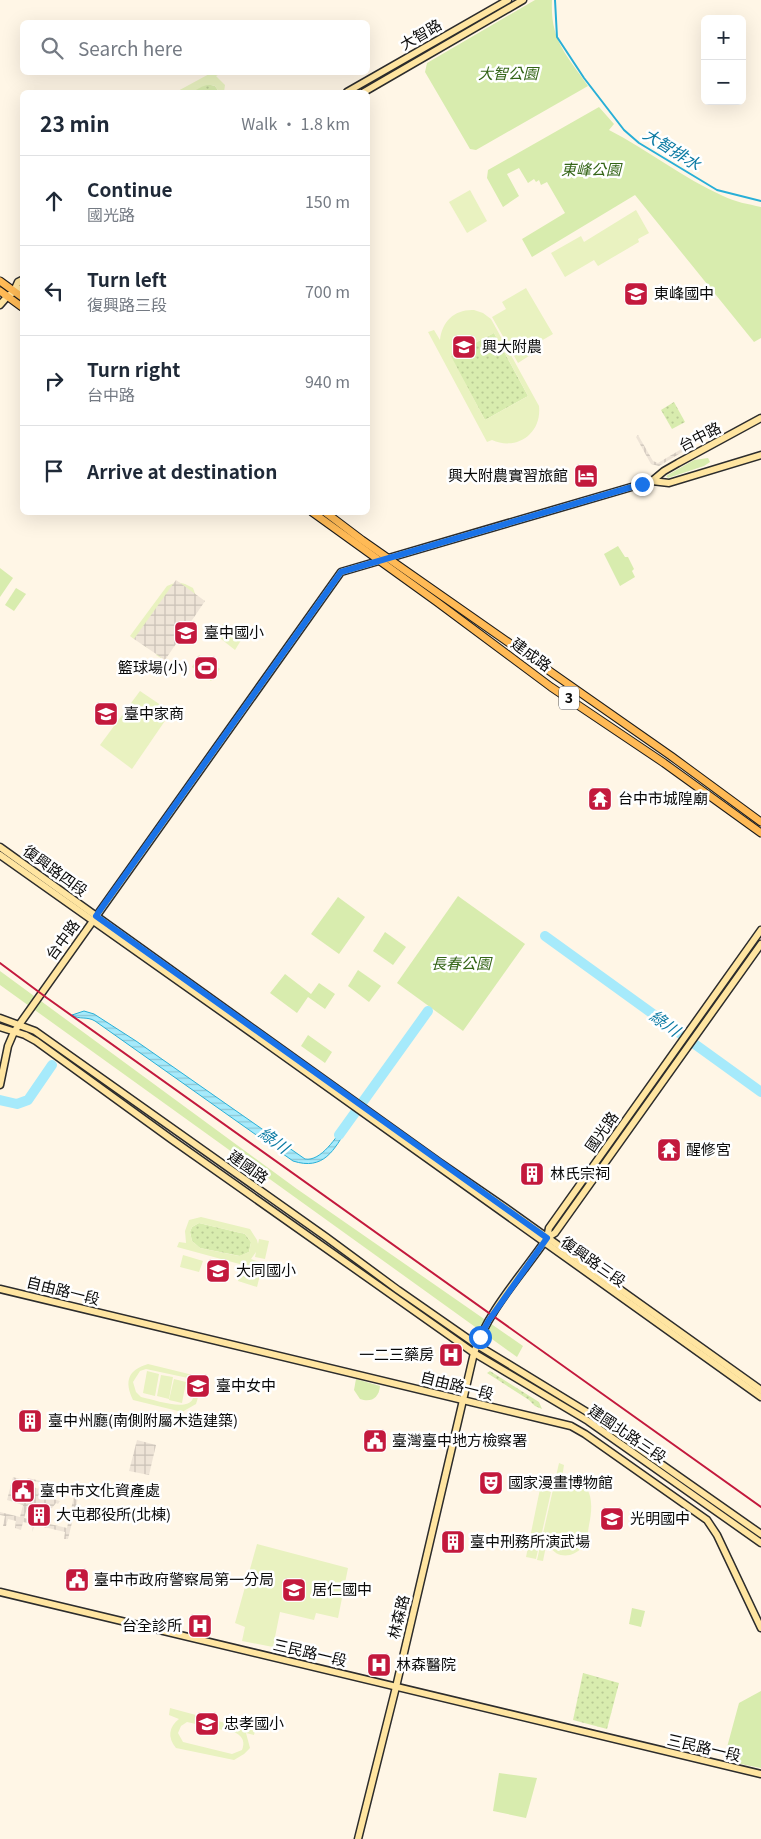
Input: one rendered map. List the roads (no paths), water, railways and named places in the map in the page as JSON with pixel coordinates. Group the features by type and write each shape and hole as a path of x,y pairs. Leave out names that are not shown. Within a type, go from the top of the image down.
{"main road":[{"name":"大智路","path":"350,90 508,0"},
{"name":"大智路","path":"367,90 522,0"},
{"path":"0,281 20,296"},
{"path":"14,291 20,281"},
{"path":"0,305 7,296 20,289"},
{"path":"0,291 20,306"},
{"name":"台中路","path":"652,481 664,471 761,418"},
{"name":"台中路","path":"0,1085 8,1046 18,1025 337,576 344,570 652,481 669,483 761,455"},
{"name":"建成路","path":"316,515 551,687 664,763 761,833"},
{"name":"建成路","path":"330,515 671,756 761,822"},
{"name":"復興路四段","path":"0,847 94,919"},
{"name":"復興路四段","path":"0,855 94,919"},
{"name":"復興路三段","path":"94,919 246,1029 761,1390"},
{"path":"691,1036 761,930"},
{"path":"691,1036 761,944"},
{"name":"建國路","path":"0,1018 35,1031 477,1345"},
{"name":"建國路","path":"0,1027 36,1041 474,1353"},
{"name":"國光路","path":"463,1401 474,1353 489,1320 545,1240 549,1228 691,1036"},
{"name":"復興路三段","path":"545,1240 761,1397"},
{"name":"自由路一段","path":"0,1289 562,1424 578,1430 708,1520 761,1628"},
{"name":"建國北路三段","path":"477,1345 587,1412 761,1534"},
{"name":"建國北路三段","path":"474,1353 588,1421 761,1543"},
{"name":"林森路","path":"358,1839 396,1687 463,1401"},
{"name":"三民路一段","path":"0,1592 761,1774"}],"water":[{"path":"84,1011 94,1014 136,1041 305,1159 311,1159 323,1152 345,1125 348,1127 333,1151 320,1161 304,1163 293,1161 95,1021 72,1015"}],"waterway":[{"name":"大智排水","path":"555,0 557,37 584,78 624,130 639,143 717,190 761,201"},
{"name":"綠川","path":"545,936 761,1092"},
{"name":"綠川","path":"339,1135 428,1011"},
{"name":"綠川","path":"0,1100 17,1104 28,1100 52,1065"}],"railway":[{"path":"0,963 761,1507"}],"place":[{"name":"東峰國中","path":"636,294"},
{"name":"興大附農","path":"464,347"},
{"name":"興大附農實習旅館","path":"586,476"},
{"name":"臺中國小","path":"186,633"},
{"name":"籃球場(小)","path":"206,668"},
{"name":"臺中家商","path":"106,714"},
{"name":"台中市城隍廟","path":"600,799"},
{"name":"醒修宮","path":"669,1150"},
{"name":"林氏宗祠","path":"532,1174"},
{"name":"大同國小","path":"218,1271"},
{"name":"一二三藥房","path":"451,1355"},
{"name":"臺中女中","path":"198,1386"},
{"name":"臺中州廳(南側附屬木造建築)","path":"30,1421"},
{"name":"臺灣臺中地方檢察署","path":"375,1441"},
{"name":"國家漫畫博物館","path":"491,1483"},
{"name":"臺中市文化資產處","path":"23,1491"},
{"name":"大屯郡役所(北棟)","path":"39,1515"},
{"name":"光明國中","path":"612,1519"},
{"name":"臺中刑務所演武場","path":"453,1542"},
{"name":"臺中市政府警察局第一分局","path":"77,1580"},
{"name":"居仁國中","path":"294,1590"},
{"name":"台全診所","path":"200,1626"},
{"name":"林森醫院","path":"379,1665"},
{"name":"忠孝國小","path":"207,1724"}],"park label":[{"name":"大智公園","path":"508,74"},
{"name":"東峰公園","path":"591,170"},
{"name":"長春公園","path":"461,964"}]}
